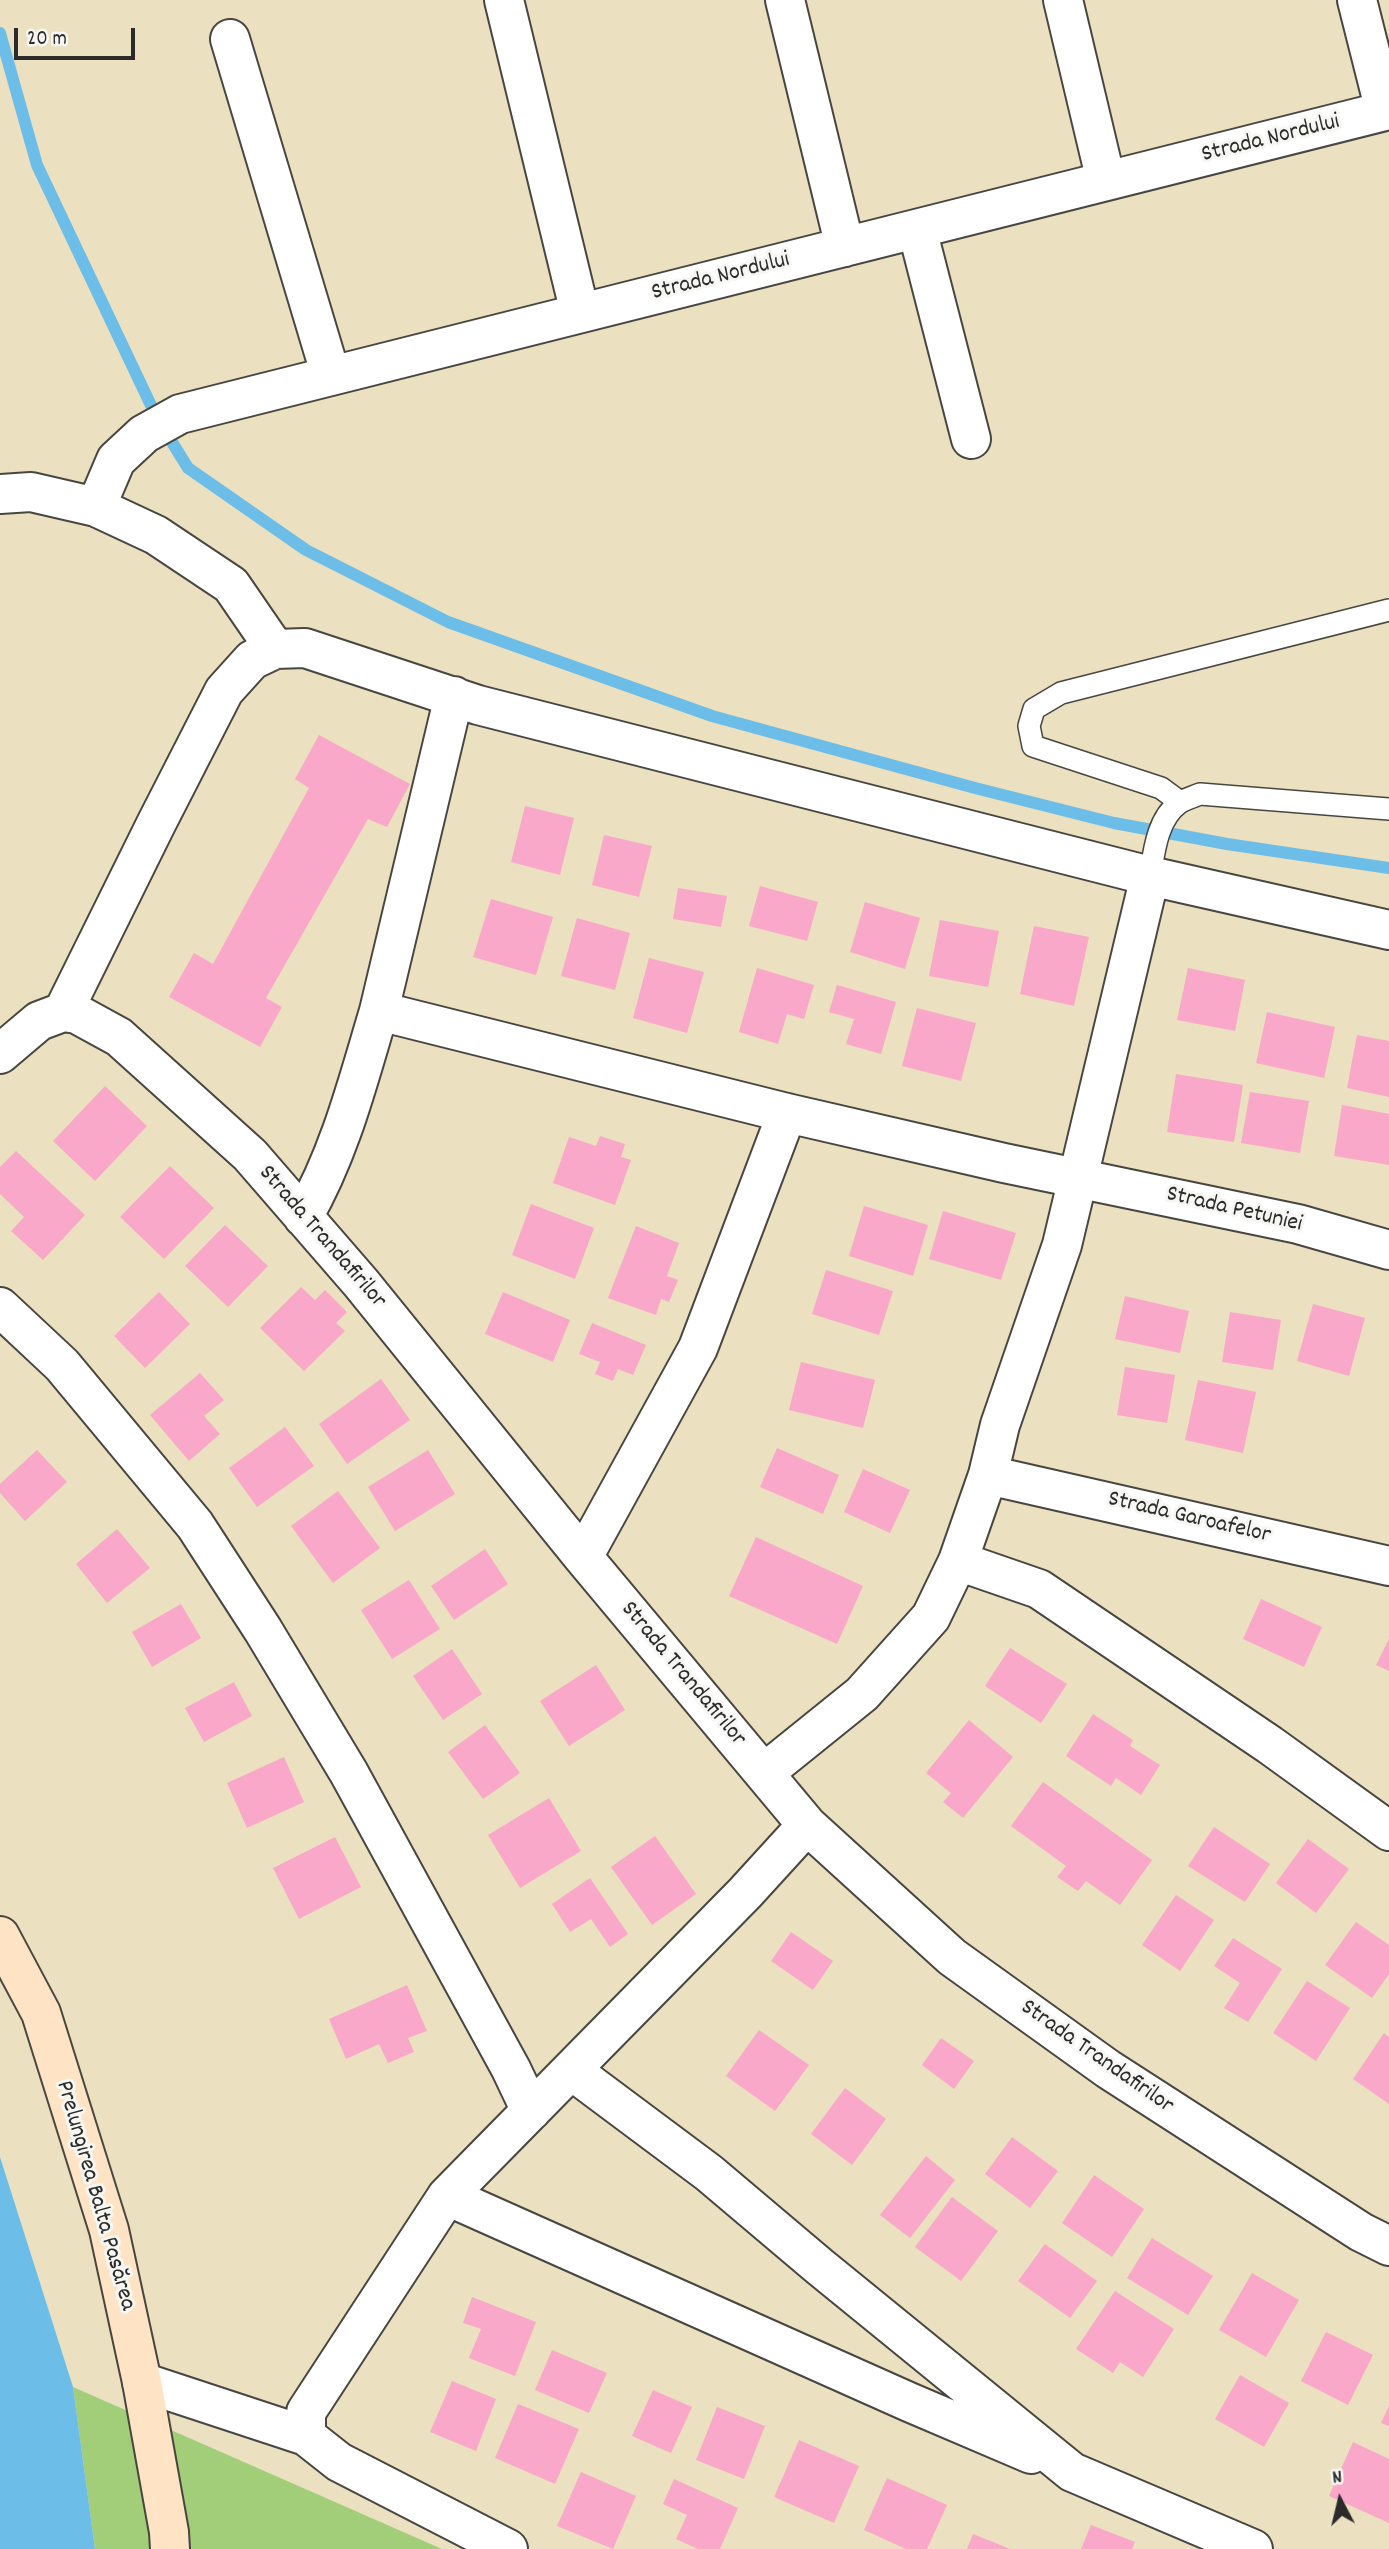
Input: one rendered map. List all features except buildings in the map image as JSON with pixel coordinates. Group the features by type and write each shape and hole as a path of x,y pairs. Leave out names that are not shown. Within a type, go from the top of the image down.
{"street":[{"path":"504,0 580,313"},
{"path":"785,0 845,247"},
{"path":"1063,0 1106,181"},
{"path":"1357,0 1387,111"},
{"path":"230,39 331,376"},
{"name":"Strada Nordului","path":"96,507 116,460 144,434 180,414 1387,111"},
{"path":"917,229 971,439"},
{"path":"0,494 31,492 96,507 156,535 231,585 275,649"},
{"path":"0,1054 39,1021 63,1012 225,691 252,660 275,649 305,648 491,708 1152,863 1389,930"},
{"path":"303,1217 317,1194 338,1144 379,1011 454,696"},
{"path":"764,1773 862,1694 931,1617 958,1561 988,1475 1000,1425 1062,1245 1152,863"},
{"name":"Strada Petuniei","path":"379,1011 787,1113 1298,1224 1389,1250"},
{"name":"Strada Trandafirilor","path":"63,1012 77,1014 119,1037 250,1155 361,1283 583,1557 807,1825 952,1957 1119,2077 1361,2232 1389,2246"},
{"path":"583,1557 698,1348 787,1113"},
{"path":"0,1307 62,1365 195,1525 263,1630 349,1773 512,2069 531,2111"},
{"name":"Strada Garoafelor","path":"988,1475 1389,1566"},
{"path":"958,1561 1039,1589 1270,1745 1389,1830"},
{"path":"306,2436 306,2412 447,2196 746,1894 807,1825"},
{"name":"Prelungirea Balta Pasărea","path":"0,1936 41,2013 109,2230 142,2382 170,2549"},
{"path":"570,2070 709,2173 1072,2472"},
{"path":"447,2196 909,2402 1253,2549"},
{"path":"909,2402 933,2356"},
{"path":"142,2382 306,2436 339,2462 508,2549"}],"lane":[{"path":"1172,809 1161,788 1033,746 1029,726 1034,709 1061,694 1389,610"},
{"path":"1152,863 1172,809 1200,794 1389,809"}],"green space":[{"path":"73,2387 442,2549 95,2549"}],"water":[{"path":"0,2157 73,2387 95,2549 0,2549"}],"waterway":[{"path":"0,33 37,165 157,418 188,468 306,550 448,622 712,716 1114,823 1227,844 1389,868"}]}
